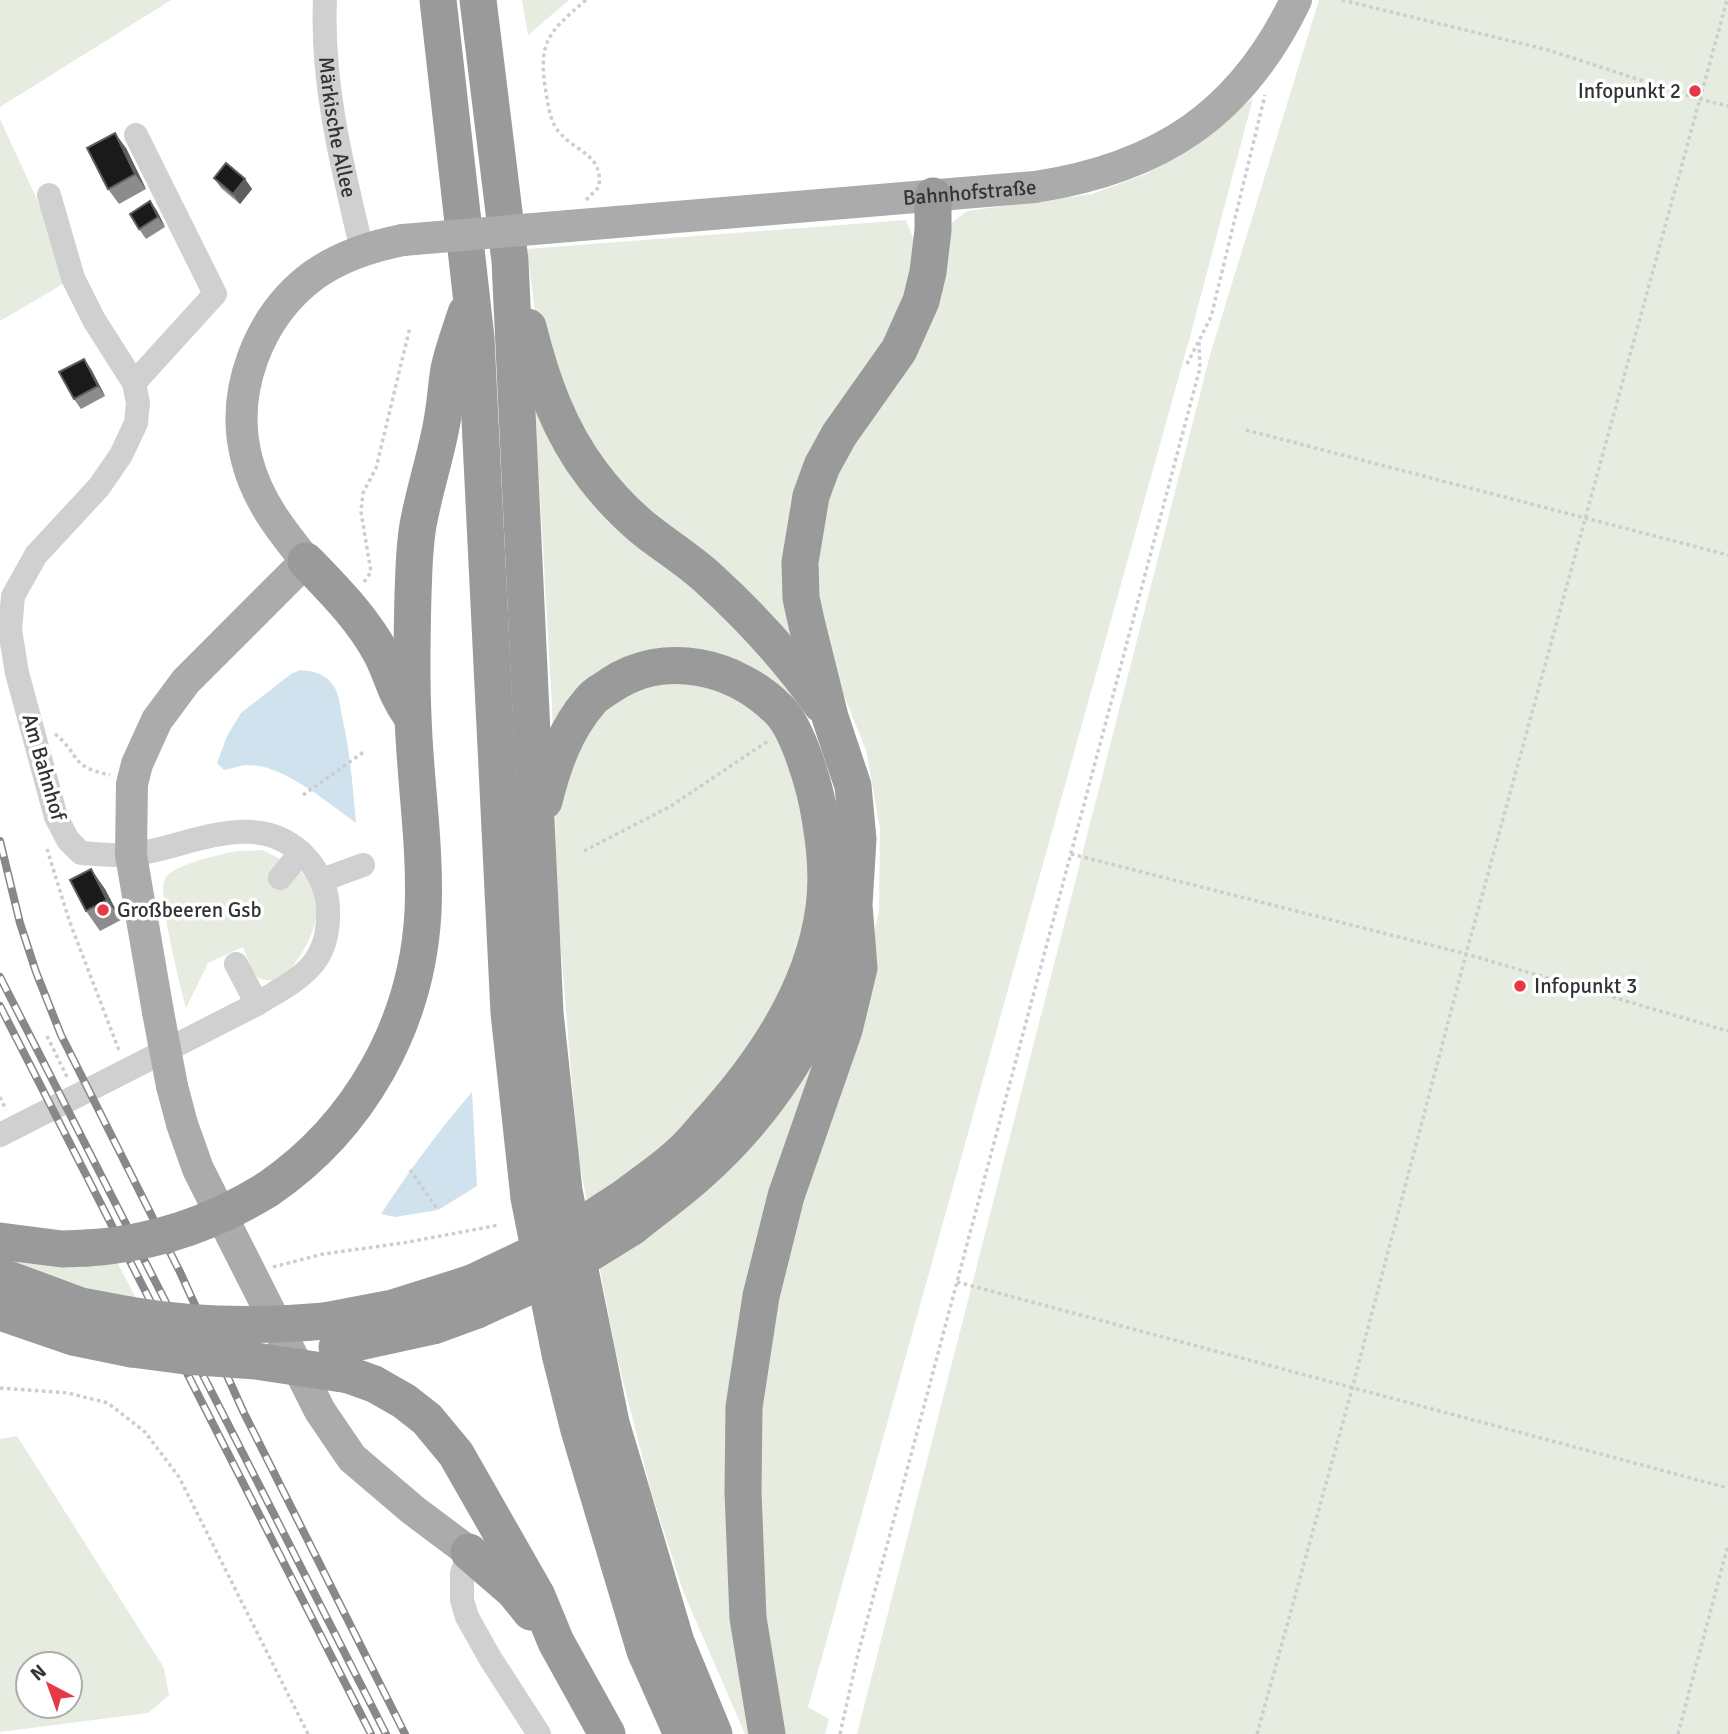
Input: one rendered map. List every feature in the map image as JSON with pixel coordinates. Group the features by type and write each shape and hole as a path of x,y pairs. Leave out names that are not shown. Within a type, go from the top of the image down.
{"highway":[{"path":"438,0 472,296 509,1013 529,1198 559,1354 579,1430 645,1651 682,1734"},
{"path":"478,0 510,261 545,1013 564,1191 611,1423 676,1643 714,1734"},
{"path":"767,1734 748,1618 743,1492 744,1407 761,1296 786,1196 844,1030 859,968 855,905 858,839 853,786 830,717 801,598 800,562 811,496 822,466 839,435 899,350 912,326 928,272 933,230 933,196"},
{"path":"510,261 539,373 559,421 590,472 616,503 705,576 772,639 830,717"},
{"path":"0,1241 62,1249 87,1248 137,1242 186,1229 217,1217 268,1189 304,1161 359,1100 392,1042 414,980 423,913 421,807 413,717 413,593 418,523 441,426 450,367 472,296"},
{"path":"306,561 344,600 372,638 399,699 413,717"},
{"path":"0,1276 81,1306 130,1332 185,1356 256,1361 421,1329 475,1297 556,1274 628,1212 729,1101 760,1060 787,1017 811,963 824,907 825,846 817,792 801,749 781,712 750,686 719,671 678,664 628,674 591,699 568,731 552,770 537,833"},
{"path":"628,1212 699,1173 747,1126 783,1078 813,1026 837,966 855,905"},
{"path":"0,1312 74,1337 213,1325 269,1325 337,1347 374,1384 404,1401 427,1419 448,1443 537,1596 556,1642 607,1734"},
{"path":"469,1552 514,1591 556,1642"}],"main road":[{"name":"Bahnhofstraße","path":"306,561 270,515 253,481 243,440 244,391 248,368 257,346 280,308 313,276 330,265 362,250 404,240 575,215 933,196 1070,181 1139,159 1192,131 1212,115 1262,61 1296,0"},
{"path":"306,561 208,657 157,720 137,764 132,784 131,855 172,1086 181,1124 198,1169 320,1411 347,1451 365,1470 413,1510 469,1552"}],"street":[{"name":"Märkische Allee","path":"325,0 325,39 330,92 362,250"},
{"path":"134,383 215,294 136,135"},
{"name":"Am Bahnhof","path":"0,1135 257,1004 295,980 319,958 329,930 328,899 322,880 301,852 274,835 232,831 131,855 81,853 68,840 56,817 17,673 10,630 13,596 36,555 99,487 121,456 136,423 138,403 134,383 94,320 73,278 49,195"},
{"path":"281,878 301,852"},
{"path":"322,880 362,865"},
{"path":"236,964 257,1004"},
{"path":"469,1552 461,1573 462,1600 467,1617 539,1734"}],"path":[{"path":"575,215 598,187 598,170 589,156 564,138 554,125 547,99 543,60 551,32 586,0"},
{"path":"1342,0 1548,50 1728,106"},
{"path":"1257,1734 1352,1389 1466,954 1727,0"},
{"path":"1187,364 1211,317 1266,89 1262,61"},
{"path":"366,580 372,572 361,512 363,493 376,468 410,327"},
{"path":"840,1734 857,1658 1200,368 1199,342"},
{"path":"1246,430 1728,555"},
{"path":"584,851 671,806 789,727"},
{"path":"34,735 45,731 57,734 79,765 116,776"},
{"path":"303,794 365,751"},
{"path":"46,844 69,920 123,1060"},
{"path":"1071,854 1466,954 1728,1031"},
{"path":"47,1036 72,1087"},
{"path":"410,1170 438,1210"},
{"path":"251,1276 289,1261 323,1254 403,1243 499,1225"},
{"path":"957,1282 1728,1488"},
{"path":"0,1388 68,1393 108,1403 145,1432 179,1477 307,1734"},
{"path":"1678,1734 1728,1545"}],"shaded area":[{"path":"0,0 171,0 0,107"},
{"path":"522,0 569,0 528,35"},
{"path":"1319,0 1728,0 1728,1734 857,1734 1210,355"},
{"path":"1253,98 1191,333 808,1707 829,1719 825,1734 779,1734 760,1639 762,1357 793,1213 857,1004 879,911 880,828 866,750 836,676 812,601 833,475 949,225 967,211 1092,194 1146,174 1207,136"},
{"path":"0,119 73,278 0,321"},
{"path":"906,220 918,251 908,306 837,419 805,666 803,713 815,850 804,939 767,1032 817,1066 743,1351 759,1734 745,1734 683,1591 651,1491 616,1353 578,1155 558,913 552,706 535,406 537,327 527,249"},
{"path":"263,850 297,869 311,885 317,913 308,942 282,980 258,978 251,970 243,947 208,963 186,1008 166,919 163,886 166,877 177,869 206,858 235,851"},
{"path":"0,1253 117,1262 138,1302 24,1276"},
{"path":"17,1436 164,1668 169,1695 148,1713 0,1732 0,1439"}],"water":[{"path":"300,670 322,675 337,692 349,756 356,823 318,795 274,770 245,765 224,770 217,763 227,736 241,713"},
{"path":"472,1092 477,1186 438,1210 395,1217 381,1214 425,1151"}],"building":[{"path":"115,133 135,174 108,189 87,148"},
{"path":"226,163 245,179 233,194 214,178"},
{"path":"150,201 158,217 139,229 130,214"},
{"path":"84,359 98,386 74,399 59,372"},
{"path":"91,869 107,900 86,911 70,880"}],"railway":[{"path":"0,841 20,923 61,1035 180,1272 244,1413 405,1734"},
{"path":"0,977 386,1734"},
{"path":"0,1006 371,1734"}],"place":[{"name":"Infopunkt 2","path":"1695,91"},
{"name":"Großbeeren Gsb","path":"103,910"},
{"name":"Infopunkt 3","path":"1520,986"}]}
